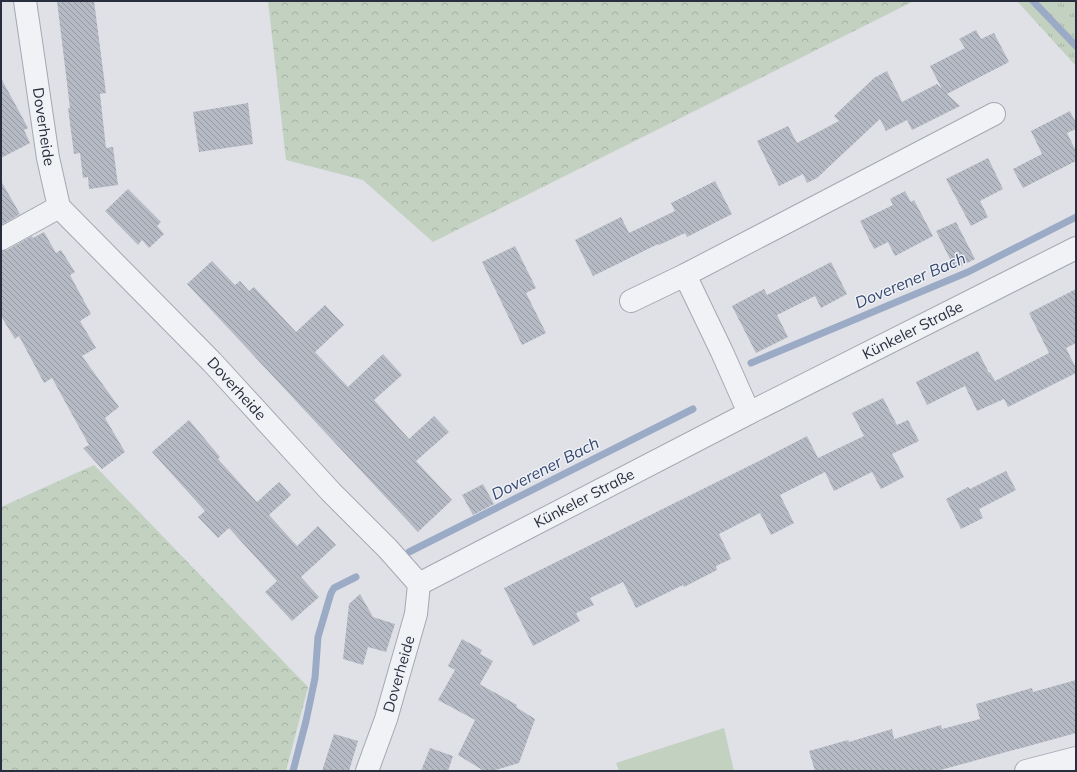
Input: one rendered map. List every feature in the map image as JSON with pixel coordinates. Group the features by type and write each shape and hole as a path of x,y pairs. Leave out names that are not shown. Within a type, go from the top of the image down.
{"street":[{"name":"Doverheide","path":"25,1 48,158 59,207 212,362 331,492 413,576 416,614 386,719 367,771"},
{"path":"631,301 685,275 994,114"},
{"path":"1,239 59,207"},
{"name":"Künkeler Straße","path":"413,576 749,413 1076,248"},
{"path":"685,275 749,413"},
{"path":"1026,771 1076,758"}],"green space":[{"path":"268,1 914,1 433,242 363,180 286,160"},
{"path":"1017,1 1076,1 1076,66"},
{"path":"94,465 308,687 286,771 1,771 1,507"},
{"path":"724,728 734,771 619,771 616,763"}],"building":[{"path":"57,1 94,1 106,93 100,94 106,148 113,147 118,185 89,189 88,177 83,178 80,153 74,154"},
{"path":"976,30 981,39 994,33 1009,62 947,94 960,106 912,130 907,120 886,131 880,119 817,178 807,183 803,174 779,186 757,141 788,126 797,143 839,121 834,116 874,78 887,71 902,102 937,84 942,89 930,66 965,48 959,39"},
{"path":"1,78 28,128 24,130 30,143 1,158"},
{"path":"248,103 253,144 199,152 193,112"},
{"path":"1070,111 1076,123 1076,129 1067,133 1076,151 1076,161 1023,188 1013,169 1042,154 1031,131"},
{"path":"988,158 1003,189 980,201 988,217 971,226 946,179"},
{"path":"1,181 20,214 1,225"},
{"path":"715,181 732,214 687,237 685,233 659,245 658,244 593,276 575,240 621,217 629,233 675,211 671,203"},
{"path":"128,189 161,222 157,226 164,234 149,248 142,240 138,245 105,211"},
{"path":"905,191 911,202 914,200 933,236 895,256 888,242 874,249 860,221 893,205 890,199"},
{"path":"956,222 975,259 955,269 936,231"},
{"path":"44,232 56,253 61,250 75,272 70,275 91,314 80,321 96,348 82,356 119,407 105,418 125,452 102,469 83,448 89,445 52,378 44,383 19,336 15,339 1,316 1,251 7,250 32,236 33,238"},
{"path":"515,246 536,288 526,293 546,333 522,345 482,262"},
{"path":"212,261 235,285 240,281 249,291 254,287 296,332 325,305 344,325 315,352 348,387 383,354 402,375 374,400 409,439 434,416 449,432 416,461 452,500 418,532 187,284"},
{"path":"831,262 847,294 821,308 815,296 777,315 788,337 756,353 732,306 764,289 767,295"},
{"path":"1076,289 1076,343 1066,348 1076,368 1076,373 1008,407 1004,399 977,411 965,386 927,405 916,382 978,351 989,373 990,372 995,381 1049,353 1029,313"},
{"path":"883,398 897,425 908,420 919,441 892,454 904,477 881,489 872,472 834,491 825,472 780,495 794,523 771,535 760,513 719,534 731,559 716,566 717,570 684,587 683,585 636,608 623,582 590,598 594,605 576,613 580,621 533,646 504,588 807,436 818,458 864,436 852,413"},
{"path":"189,420 220,457 218,459 257,502 279,482 291,495 269,515 297,546 318,526 336,545 301,577 319,597 292,621 265,592 277,581 229,528 218,538 198,517 205,511 152,452"},
{"path":"1006,471 1016,490 979,509 983,518 961,529 946,499 968,487 970,489"},
{"path":"483,484 494,504 473,515 462,495"},
{"path":"360,594 373,617 395,624 386,652 368,647 363,665 343,659 349,604"},
{"path":"462,639 482,650 480,654 493,661 480,684 517,705 516,707 535,719 519,763 492,771 484,771 458,755 475,720 438,700 455,670 448,666"},
{"path":"1076,680 1076,733 937,771 815,771 809,751 848,740 849,742 892,729 894,739 941,725 942,729 980,719 976,704 1032,688 1033,692"},
{"path":"334,734 358,741 349,771 322,771"},
{"path":"430,748 453,756 448,771 421,771"}],"waterway":[{"path":"1033,1 1076,46"},
{"name":"Doverener Bach","path":"751,363 968,272 1076,217"},
{"name":"Doverener Bach","path":"409,552 693,409"},
{"name":"Doverener Bach","path":"293,771 315,678 318,637 331,593 334,588 356,577"}]}
